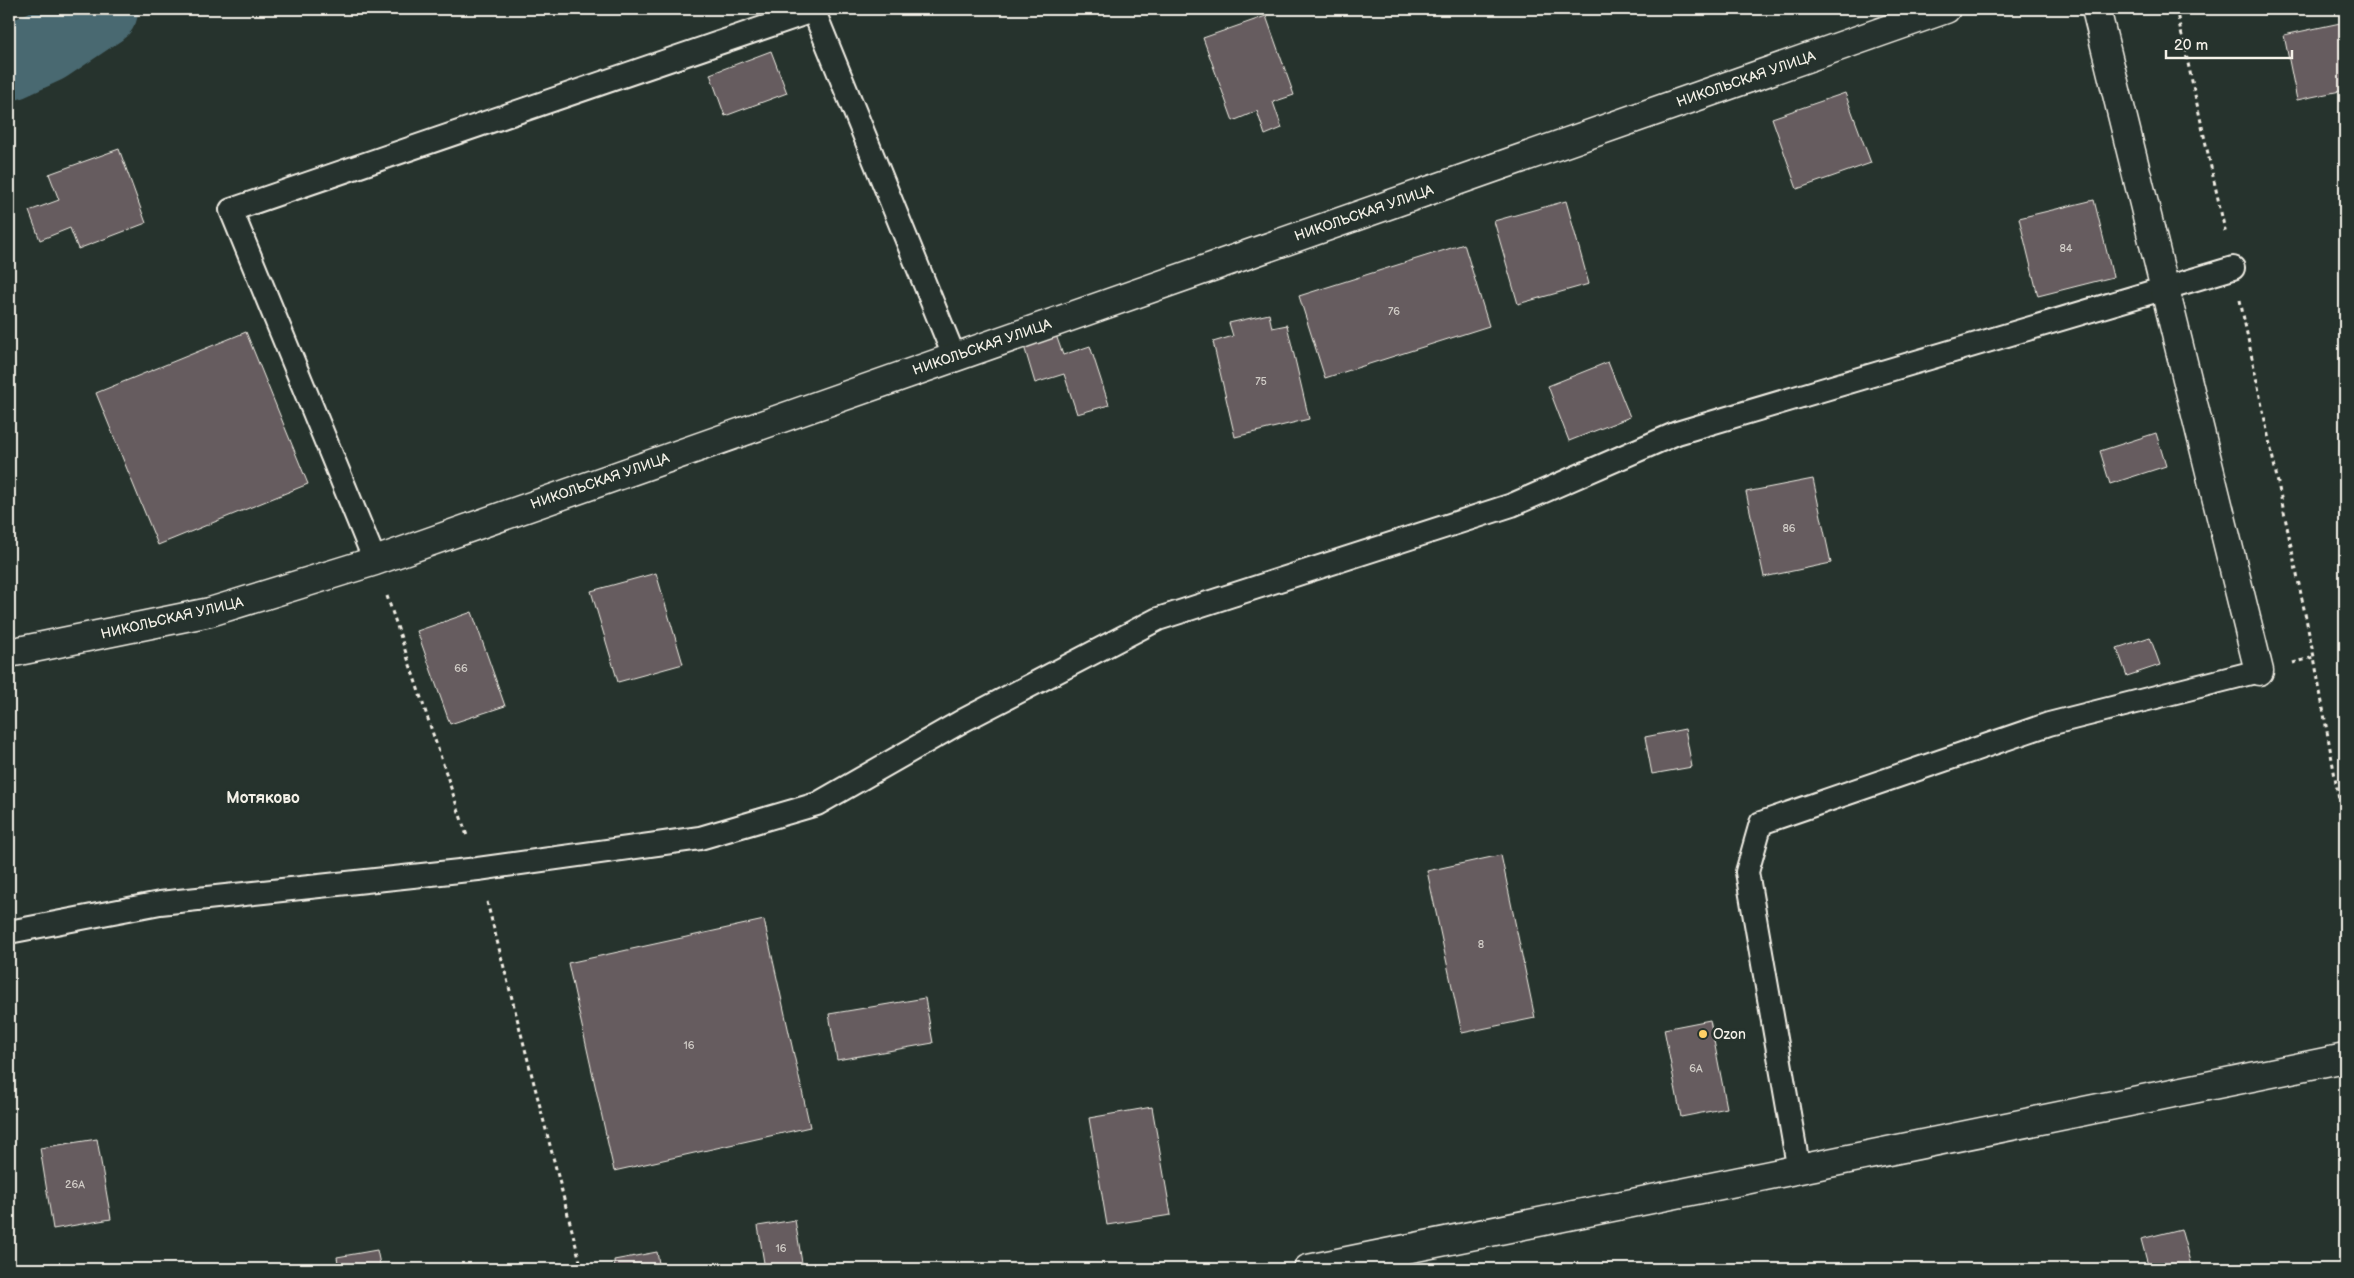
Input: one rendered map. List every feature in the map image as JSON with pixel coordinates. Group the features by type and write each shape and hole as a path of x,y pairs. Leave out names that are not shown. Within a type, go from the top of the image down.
{"street":[{"name":"НИКОЛЬСКАЯ УЛИЦА","path":"9,653 210,612 375,561 1946,9"},
{"path":"2096,9 2259,671"},
{"path":"1308,1269 1799,1171 2345,1058"}],"lane":[{"path":"375,561 231,210 815,9 954,356"},
{"path":"9,932 160,903 478,869 700,838 817,804 964,720 1158,619 1512,505 1677,433 2233,268"},
{"path":"1799,1171 1747,872 1761,823 2049,724 2259,671"}],"path":[{"path":"2176,9 2233,268 2314,657 2345,834"},
{"path":"375,561 478,869 582,1269"}],"building":[{"path":"1266,16 1294,95 1273,102 1282,128 1265,135 1257,111 1233,121 1203,38"},
{"path":"2345,22 2345,90 2297,100 2284,35"},
{"path":"771,51 787,93 725,116 710,74"},
{"path":"1845,93 1871,163 1797,189 1772,118"},
{"path":"119,149 146,223 78,249 70,228 40,240 29,211 59,200 49,174"},
{"path":"2094,200 2113,277 2038,296 2019,218"},
{"path":"1566,201 1589,284 1518,304 1494,221"},
{"path":"1464,244 1489,326 1325,378 1299,296"},
{"path":"1269,314 1272,328 1287,325 1309,419 1235,437 1213,342 1233,336 1229,323"},
{"path":"246,332 308,484 158,545 96,393"},
{"path":"1056,335 1063,355 1090,346 1109,405 1077,414 1064,374 1035,383 1024,346"},
{"path":"1608,362 1630,417 1569,441 1548,386"},
{"path":"2156,433 2166,466 2110,484 2100,451"},
{"path":"1813,479 1831,563 1764,577 1746,492"},
{"path":"656,573 683,664 618,682 591,591"},
{"path":"472,612 505,706 450,724 417,631"},
{"path":"2150,637 2160,665 2127,676 2117,648"},
{"path":"1685,729 1692,767 1652,774 1645,737"},
{"path":"1501,855 1535,1018 1462,1033 1427,871"},
{"path":"764,920 810,1127 614,1171 568,963"},
{"path":"925,998 933,1043 837,1060 829,1014"},
{"path":"1710,1020 1727,1108 1681,1117 1664,1029"},
{"path":"1152,1107 1171,1215 1107,1225 1089,1118"},
{"path":"97,1139 111,1219 53,1229 40,1148"},
{"path":"795,1220 803,1269 765,1269 758,1226"},
{"path":"2181,1229 2192,1269 2149,1269 2141,1239"},
{"path":"377,1250 381,1269 339,1269 337,1257"},
{"path":"657,1252 660,1269 615,1269 614,1260"},
{"path":"528,1265 528,1269 504,1269"}],"waterway":[{"path":"9,63 46,46 101,9"}],"place":[{"name":"Ozon","path":"1703,1034"}],"district":[{"name":"Мотяково","path":"263,798"}]}
